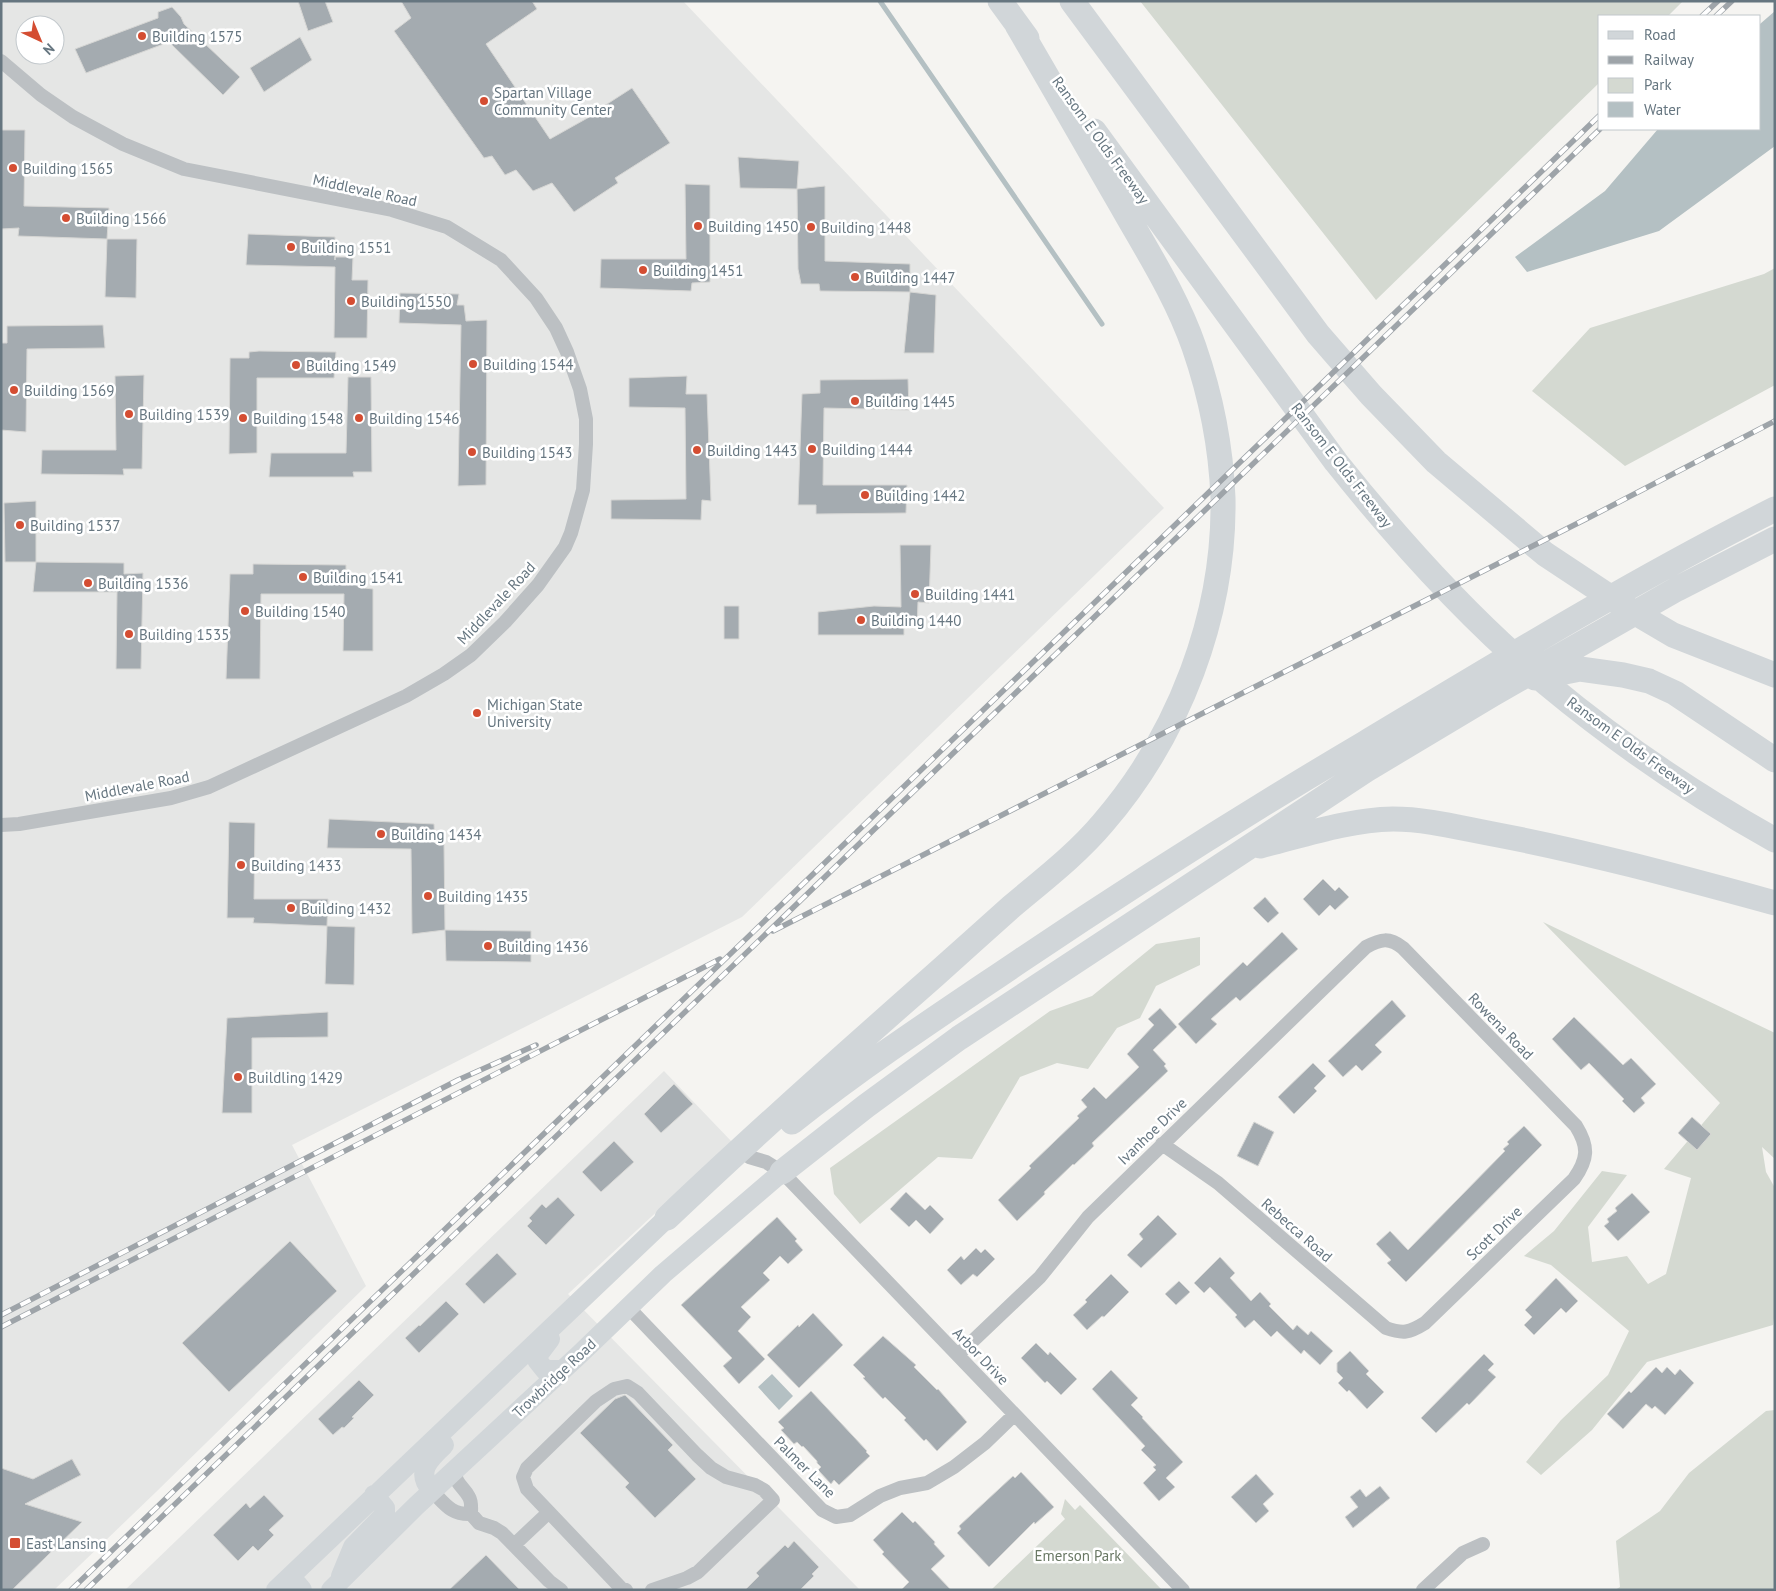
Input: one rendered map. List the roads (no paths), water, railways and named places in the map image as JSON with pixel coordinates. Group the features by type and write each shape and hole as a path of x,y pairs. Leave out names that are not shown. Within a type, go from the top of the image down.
{"highway":[{"name":"Ransom E Olds Freeway","path":"1000,1 1315,434 1363,496 1405,544 1495,637 1582,712 1675,778 1775,840"},
{"path":"1072,1 1318,334 1371,395 1436,462 1545,554 1588,584 1727,666 1775,690"},
{"path":"667,1218 752,1137 1062,864 1103,824 1141,772 1162,736 1184,692 1207,626 1216,585 1223,514 1221,470 1215,424 1194,347 1172,296 1017,25"},
{"path":"667,1218 749,1157 841,1083 1112,899 1280,793 1621,590 1775,509"},
{"path":"782,1172 866,1106 959,1038 1366,770 1493,694 1678,589 1775,539"},
{"path":"1673,635 1775,675"},
{"path":"1493,694 1537,677 1580,670 1623,675 1649,681 1675,693 1775,760"},
{"path":"1280,793 1294,816"},
{"path":"1245,849 1322,829 1354,823 1415,820 1551,846 1775,903"}],"street":[{"name":"Middlevale Road","path":"1,61 73,117 130,147 195,171 392,210 447,227 501,260 536,298 556,328 580,389 586,418 586,444 583,490 565,548 538,585 505,622 471,656 444,674 406,696 209,787 171,798 19,824 1,825"},
{"name":"Ivanhoe Drive","path":"958,1355 1040,1277 1088,1216 1366,947 1379,940"},
{"name":"Rowena Road","path":"1379,940 1394,941 1403,948 1576,1126 1583,1138 1586,1150"},
{"name":"Rebecca Road","path":"1162,1144 1218,1183 1386,1328 1398,1332 1412,1331"},
{"name":"Scott Drive","path":"1412,1331 1425,1323 1574,1179 1583,1166 1586,1150"},
{"name":"Arbor Drive","path":"749,1157 766,1162 782,1172 1182,1590"},
{"name":"Trowbridge Road","path":"334,1587 432,1491 663,1274 782,1172"},
{"path":"276,1590 667,1218"},
{"path":"562,1370 545,1370 538,1362 538,1355 594,1288"},
{"name":"Palmer Lane","path":"628,1307 822,1510 836,1517 850,1515 880,1496 900,1488 927,1483 954,1467 1014,1415"},
{"path":"506,1372 483,1407 429,1461 424,1477 432,1491 452,1511 460,1514 470,1514 479,1523 502,1533 549,1581 561,1590"},
{"path":"626,1590 621,1588 527,1489 523,1478 527,1468 596,1401 614,1389 627,1386 638,1392 697,1455 712,1468 726,1477 755,1485 764,1490 773,1500 698,1572 687,1578 652,1590"},
{"path":"454,1471 459,1485 469,1497 471,1504 470,1514"},
{"path":"334,1587 353,1547 385,1514 385,1508 374,1495"},
{"path":"514,1545 549,1512"},
{"path":"297,1588 324,1558 348,1521"},
{"path":"1423,1590 1463,1553 1483,1544"}],"water":[{"path":"1775,11 1775,146 1659,231 1527,272 1515,257 1605,191 1657,130 1761,130 1761,23"},
{"path":"772,1374 793,1396 779,1410 758,1387"}],"waterway":[{"path":"880,1 1102,324"}],"railway":[{"path":"1703,15 1718,1"},
{"path":"1717,15 1732,1"},
{"path":"71,1590 1598,117"},
{"path":"86,1590 1599,130"},
{"path":"773,931 1590,517 1775,421"},
{"path":"1,1327 720,959"},
{"path":"1,1315 458,1080 536,1045"}],"place":[{"name":"Building 1575","path":"142,36"},
{"name":"Spartan Village Community Center","path":"484,101"},
{"name":"Building 1565","path":"13,168"},
{"name":"Building 1566","path":"66,218"},
{"name":"Building 1450","path":"698,226"},
{"name":"Building 1448","path":"811,227"},
{"name":"Building 1551","path":"291,247"},
{"name":"Building 1451","path":"643,270"},
{"name":"Building 1447","path":"855,277"},
{"name":"Building 1550","path":"351,301"},
{"name":"Building 1544","path":"473,364"},
{"name":"Building 1549","path":"296,365"},
{"name":"Building 1569","path":"14,390"},
{"name":"Building 1445","path":"855,401"},
{"name":"Building 1539","path":"129,414"},
{"name":"Building 1548","path":"243,418"},
{"name":"Building 1546","path":"359,418"},
{"name":"Building 1444","path":"812,449"},
{"name":"Building 1443","path":"697,450"},
{"name":"Building 1543","path":"472,452"},
{"name":"Building 1442","path":"865,495"},
{"name":"Building 1537","path":"20,525"},
{"name":"Building 1541","path":"303,577"},
{"name":"Building 1536","path":"88,583"},
{"name":"Building 1441","path":"915,594"},
{"name":"Building 1540","path":"245,611"},
{"name":"Building 1440","path":"861,620"},
{"name":"Building 1535","path":"129,634"},
{"name":"Michigan State University","path":"477,713"},
{"name":"Building 1434","path":"381,834"},
{"name":"Building 1433","path":"241,865"},
{"name":"Building 1435","path":"428,896"},
{"name":"Building 1432","path":"291,908"},
{"name":"Building 1436","path":"488,946"},
{"name":"Buildling 1429","path":"238,1077"},
{"name":"East Lansing","path":"15,1543"}],"park label":[{"name":"Emerson Park","path":"1078,1555"}]}
